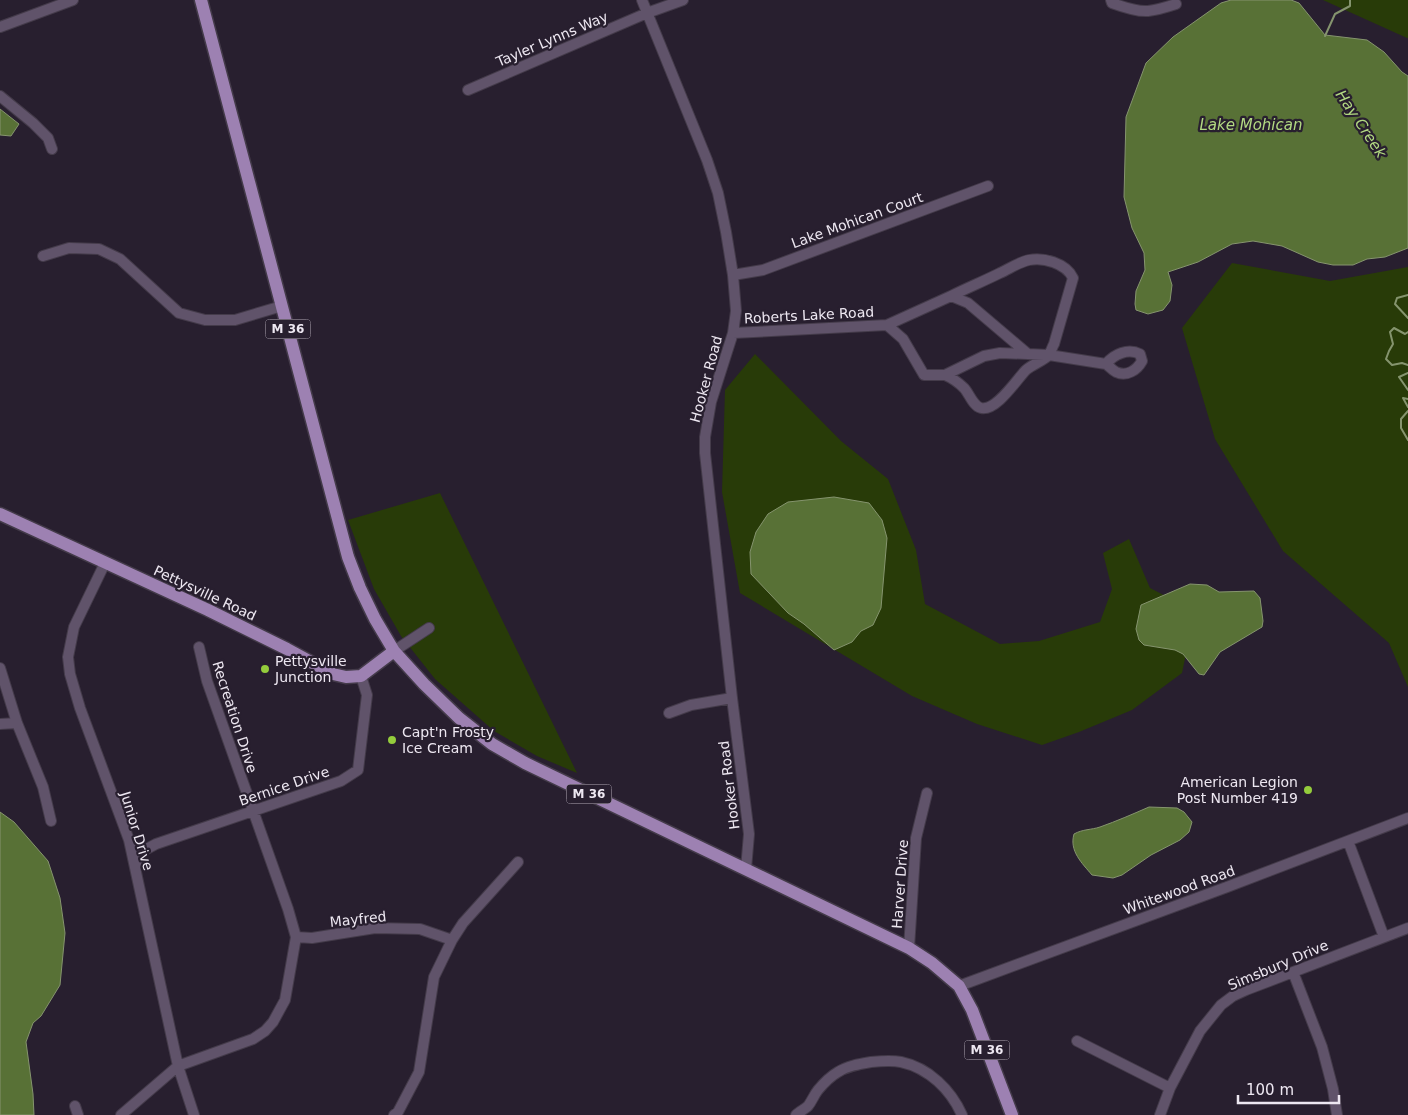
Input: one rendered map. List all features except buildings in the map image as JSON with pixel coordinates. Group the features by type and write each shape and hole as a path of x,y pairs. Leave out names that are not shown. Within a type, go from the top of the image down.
{"main road":[{"name":"M 36","path":"201,0 348,557 374,619 394,651 452,712 492,744 525,763 910,948 932,963 959,986 972,1010 1012,1115"},
{"name":"Pettysville Road","path":"0,514 208,610 333,674 346,677 361,676"},
{"path":"361,676 394,651"}],"street":[{"path":"0,27 73,0"},
{"name":"Hooker Road","path":"642,0 707,160 718,193 733,275 736,311 733,333 711,402 705,437 705,453 749,834 746,869"},
{"name":"Tayler Lynns Way","path":"468,90 647,13 683,0"},
{"path":"1111,0 1112,3 1142,11 1176,4"},
{"path":"0,96 33,123 48,138 52,148"},
{"name":"Lake Mohican Court","path":"733,275 763,270 988,186"},
{"path":"43,256 69,248 100,249 120,258 179,312 205,320 235,320 282,306"},
{"name":"Roberts Lake Road","path":"733,333 887,325 1027,260 1040,259 1050,261 1072,274 1073,280 1054,344 1048,355 1027,369 1002,398 983,409 976,406 957,381 945,375 924,374 903,338 887,325"},
{"path":"951,296 968,303 1028,354"},
{"path":"945,375 984,356 1000,353 1048,355 1106,364"},
{"name":"Junior Drive","path":"104,563 74,627 68,657 70,674 80,708 129,840 178,1066 194,1115"},
{"path":"394,651 429,628"},
{"name":"Recreation Drive","path":"199,647 207,682 288,909 296,937"},
{"path":"0,668 17,723 43,788 51,821"},
{"name":"Bernice Drive","path":"135,866 143,850 156,844 341,781 358,770 367,695 361,676"},
{"path":"669,713 691,705 732,698"},
{"path":"0,724 17,723"},
{"name":"Harver Drive","path":"910,948 916,838 927,793"},
{"name":"Whitewood Road","path":"959,986 1228,887 1408,818"},
{"path":"1348,841 1384,937"},
{"path":"394,1115 398,1112 419,1072 434,977 452,940 463,923 518,862"},
{"name":"Mayfred","path":"296,937 312,938 375,928 420,929 452,940"},
{"name":"Simsbury Drive","path":"1160,1115 1170,1088 1200,1031 1221,1005 1233,996 1246,990 1408,928"},
{"path":"121,1115 178,1066 253,1039 265,1031 273,1022 285,1000 296,937"},
{"path":"1293,972 1322,1048 1333,1089 1337,1115"},
{"path":"1077,1041 1170,1088"},
{"path":"796,1115 808,1106 818,1089 837,1072 860,1064 886,1060 902,1062 931,1075 948,1090 962,1115"}],"shaded area":[{"path":"1323,0 1408,0 1408,38 1407,38"},
{"path":"1232,263 1330,281 1408,267 1408,687 1389,643 1283,551 1215,439 1182,328"},
{"path":"755,354 841,441 888,479 916,550 925,604 1000,644 1039,641 1100,622 1112,589 1103,553 1129,539 1150,588 1195,611 1182,673 1132,710 1042,745 977,724 912,696 740,593 722,492 725,390"},
{"path":"440,493 577,773 537,756 494,731 435,679 401,636 374,589 348,520"}],"water":[{"name":"Lake Mohican","path":"1231,0 1291,0 1299,3 1325,35 1367,40 1384,52 1408,76 1408,248 1385,257 1367,259 1353,265 1333,265 1318,262 1282,246 1253,241 1232,244 1198,262 1168,272 1172,285 1170,301 1163,310 1148,314 1136,310 1135,304 1136,291 1145,270 1144,253 1132,228 1124,197 1126,117 1146,63 1173,37 1221,3"},
{"path":"0,109 19,124 11,136 0,135"},
{"path":"834,497 869,503 882,520 887,538 881,608 873,625 861,631 852,642 834,650 788,613 751,574 750,552 756,532 768,514 788,502"},
{"path":"1190,584 1207,585 1219,592 1254,591 1260,598 1262,627 1220,652 1204,675 1199,674 1183,654 1175,650 1144,645 1139,640 1136,629 1141,605"},
{"path":"1149,807 1177,808 1184,812 1192,822 1189,832 1180,840 1151,855 1122,875 1113,878 1092,875 1075,851 1073,846 1074,834 1100,827"},
{"path":"0,812 14,822 48,861 60,898 65,933 60,985 41,1016 33,1023 26,1042 34,1115 0,1115"}],"waterway":[{"path":"1325,36 1335,14 1350,6 1350,0"},
{"name":"Hay Creek","path":"1408,295 1397,298 1395,304 1408,318"},
{"name":"Hay Creek","path":"1408,332 1405,334 1394,328 1390,332 1393,344 1386,359 1392,365 1402,363 1408,365"},
{"name":"Hay Creek","path":"1408,373 1399,377 1408,390"},
{"name":"Hay Creek","path":"1408,399 1403,398 1408,407"},
{"name":"Hay Creek","path":"1408,411 1401,419 1401,428 1408,440"}],"place":[{"name":"Pettysville Junction","path":"265,669"},
{"name":"Capt'n Frosty Ice Cream","path":"392,740"},
{"name":"American Legion Post Number 419","path":"1308,790"}]}
